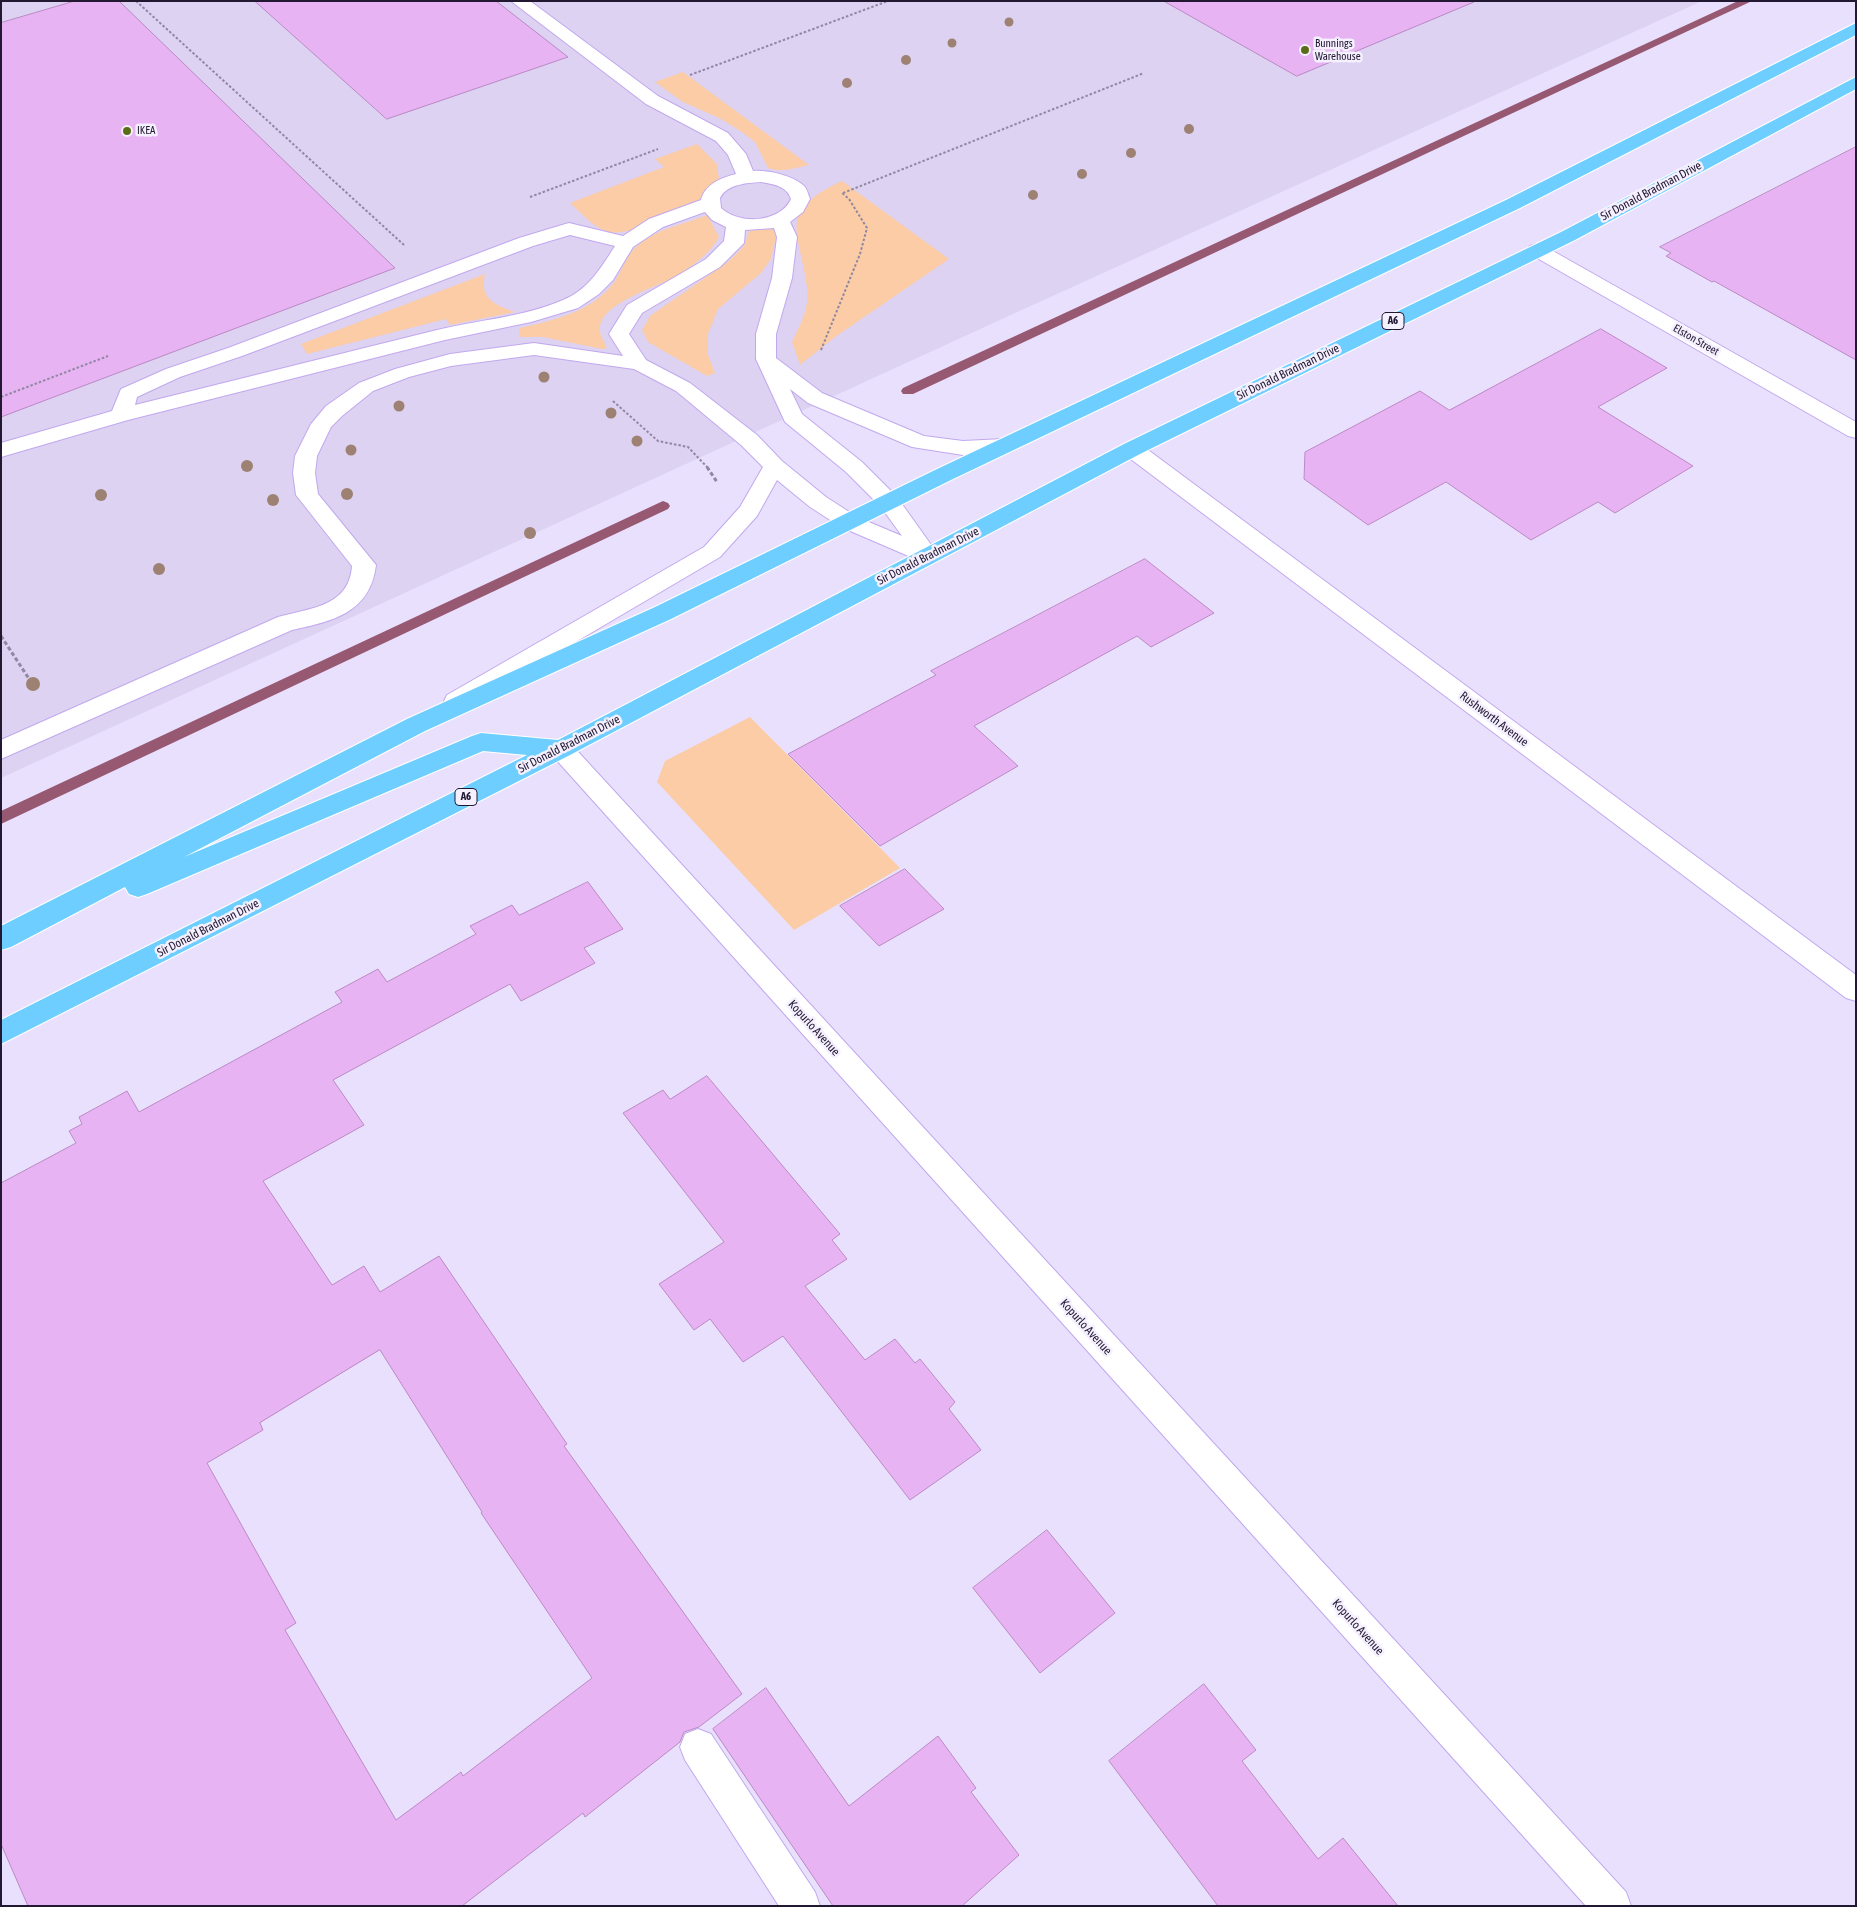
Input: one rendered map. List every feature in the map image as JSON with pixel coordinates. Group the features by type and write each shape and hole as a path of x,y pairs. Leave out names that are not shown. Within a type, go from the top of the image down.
{"main road":[{"path":"1,939 416,725 663,613 1004,446 1513,204 1856,28"},
{"path":"1820,46 1856,39"},
{"name":"Sir Donald Bradman Drive","path":"1,1033 561,749 1132,449 1568,236 1853,85"},
{"path":"1,945 481,742 561,749"}],"street":[{"path":"518,1 652,100 722,137 737,154 746,177"},
{"path":"746,177 775,178 788,182 796,188 801,196 800,204 795,212 780,220 757,225 736,223 718,216 712,209 711,203 714,193 721,186 732,180 746,177"},
{"path":"1,450 121,415 445,334 531,316 571,304 592,290 606,276 626,242 656,223 711,203"},
{"path":"780,220 787,237 782,278 766,334 766,359 793,417 854,467 889,502 928,556"},
{"path":"639,364 619,334 634,309 713,263 734,243 736,223"},
{"path":"121,415 128,393 173,373 235,352 526,242 569,229 626,242"},
{"name":"Elston Street","path":"1537,250 1856,431"},
{"path":"1,750 286,623 322,615 350,598 362,582 364,565 307,494 304,473 306,456 322,424 334,411 366,387 402,373 450,360 534,350 639,364 683,387 749,440 774,466 848,522 928,556"},
{"path":"766,359 815,398 920,442 963,448 1004,446"},
{"name":"Rushworth Avenue","path":"1132,449 1856,990"},
{"path":"416,725 712,552 749,511 774,466"},
{"name":"Kopurlo Avenue","path":"561,749 1612,1906"},
{"path":"698,1747 801,1906"}],"path":[{"path":"136,1 404,245 395,248"},
{"path":"696,81 688,75 888,1"},
{"path":"843,193 1144,73"},
{"path":"524,199 710,129"},
{"path":"821,350 860,254 867,228 850,199 836,188"},
{"path":"1,397 110,356"},
{"path":"607,395 658,441 688,447 706,464 720,485"},
{"path":"1,636 60,724"}],"shaded area":[{"path":"1,1 1702,1 1013,314 1,778"},
{"path":"683,72 809,165 783,170 768,168 755,142 742,132 721,119 683,102 655,82"},
{"path":"697,144 717,164 719,179 706,194 684,210 639,228 610,232 593,224 570,203 664,167 655,159"},
{"path":"842,181 949,259 835,337 800,365 792,342 804,316 808,295 797,237 797,225 800,213 807,203 821,192"},
{"path":"707,215 719,237 715,244 699,261 686,270 613,308 601,322 601,335 607,348 602,349 543,337 520,337 519,328 570,314 593,302 612,285 631,253 642,242 659,232"},
{"path":"768,227 774,228 777,233 771,259 761,273 718,309 708,334 708,355 715,373 707,376 648,342 642,330 650,316 729,261 744,246 749,231"},
{"path":"485,274 484,290 490,300 501,307 515,312 450,325 446,319 307,354 301,344"},
{"path":"750,717 900,868 794,930 657,782 665,761"}],"building":[{"name":"IKEA","path":"75,1 119,1 395,268 1,417 1,23"},
{"path":"255,1 496,1 568,57 387,119"},
{"name":"Bunnings Warehouse","path":"1164,1 1474,1 1474,2 1297,76"},
{"path":"1856,147 1856,360 1666,256 1671,253 1660,247"},
{"path":"1601,329 1667,368 1598,407 1693,466 1615,513 1598,502 1531,540 1446,482 1368,525 1304,479 1305,452 1420,391 1449,410"},
{"path":"1145,559 1214,613 1151,647 1137,636 974,726 1018,766 880,846 788,754 936,675 931,671"},
{"path":"905,869 944,909 879,946 840,906"},
{"path":"588,882 623,929 584,948 595,963 521,1001 510,984 333,1080 364,1125 263,1181 332,1285 364,1266 380,1292 439,1256 567,1444 564,1446 742,1694 699,1727 684,1732 680,1742 585,1817 583,1813 462,1906 28,1906 1,1844 1,1183 76,1143 69,1131 82,1124 79,1117 127,1091 139,1112 342,1002 335,992 378,969 387,982 476,934 470,926 512,905 519,915","holes":["380,1350 482,1512 592,1678 463,1776 461,1772 396,1820 285,1630 296,1623 207,1463 263,1430 260,1423"]},
{"path":"707,1076 840,1234 832,1240 847,1259 805,1286 865,1360 895,1339 915,1363 920,1359 955,1402 949,1409 981,1450 910,1500 783,1336 743,1362 710,1319 694,1330 659,1284 724,1242 623,1113 663,1090 670,1099"},
{"path":"1047,1530 1115,1613 1040,1673 973,1588"},
{"path":"1204,1684 1256,1750 1242,1761 1318,1859 1343,1838 1398,1906 1218,1906 1109,1761"},
{"path":"766,1688 849,1806 938,1736 976,1788 971,1792 1019,1855 962,1906 833,1906 713,1729"}],"waterway":[{"path":"908,391 1747,1"},
{"path":"1,818 663,506"}],"place":[{"name":"Bunnings Warehouse","path":"1305,50"},
{"name":"IKEA","path":"127,131"}]}
